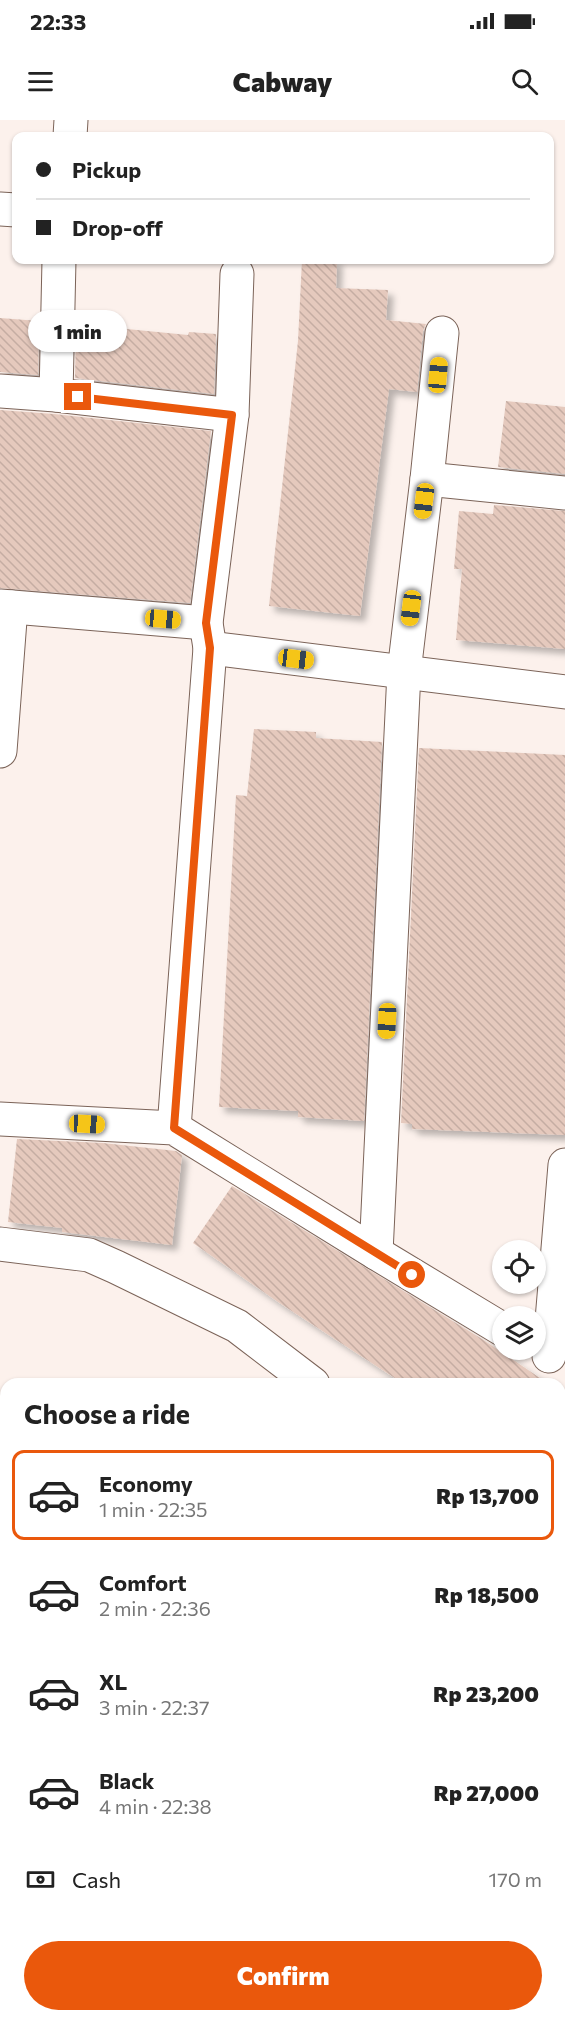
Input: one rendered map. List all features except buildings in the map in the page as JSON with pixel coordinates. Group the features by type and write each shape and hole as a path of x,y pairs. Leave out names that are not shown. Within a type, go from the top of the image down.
{"street":[{"path":"56,395 59,264"},
{"path":"174,1128 208,636 232,415 237,274"},
{"path":"376,1253 404,672 442,333"},
{"path":"0,391 232,415"},
{"path":"427,479 565,493"},
{"path":"0,751 6,606 208,636 404,672 565,692"},
{"path":"0,1119 174,1128 492,1323"},
{"path":"550,1354 565,1165"},
{"path":"0,1244 89,1255 237,1326 305,1378"}],"route":[{"path":"78,397 232,415 206,623 210,648 174,1128 412,1275"}]}
